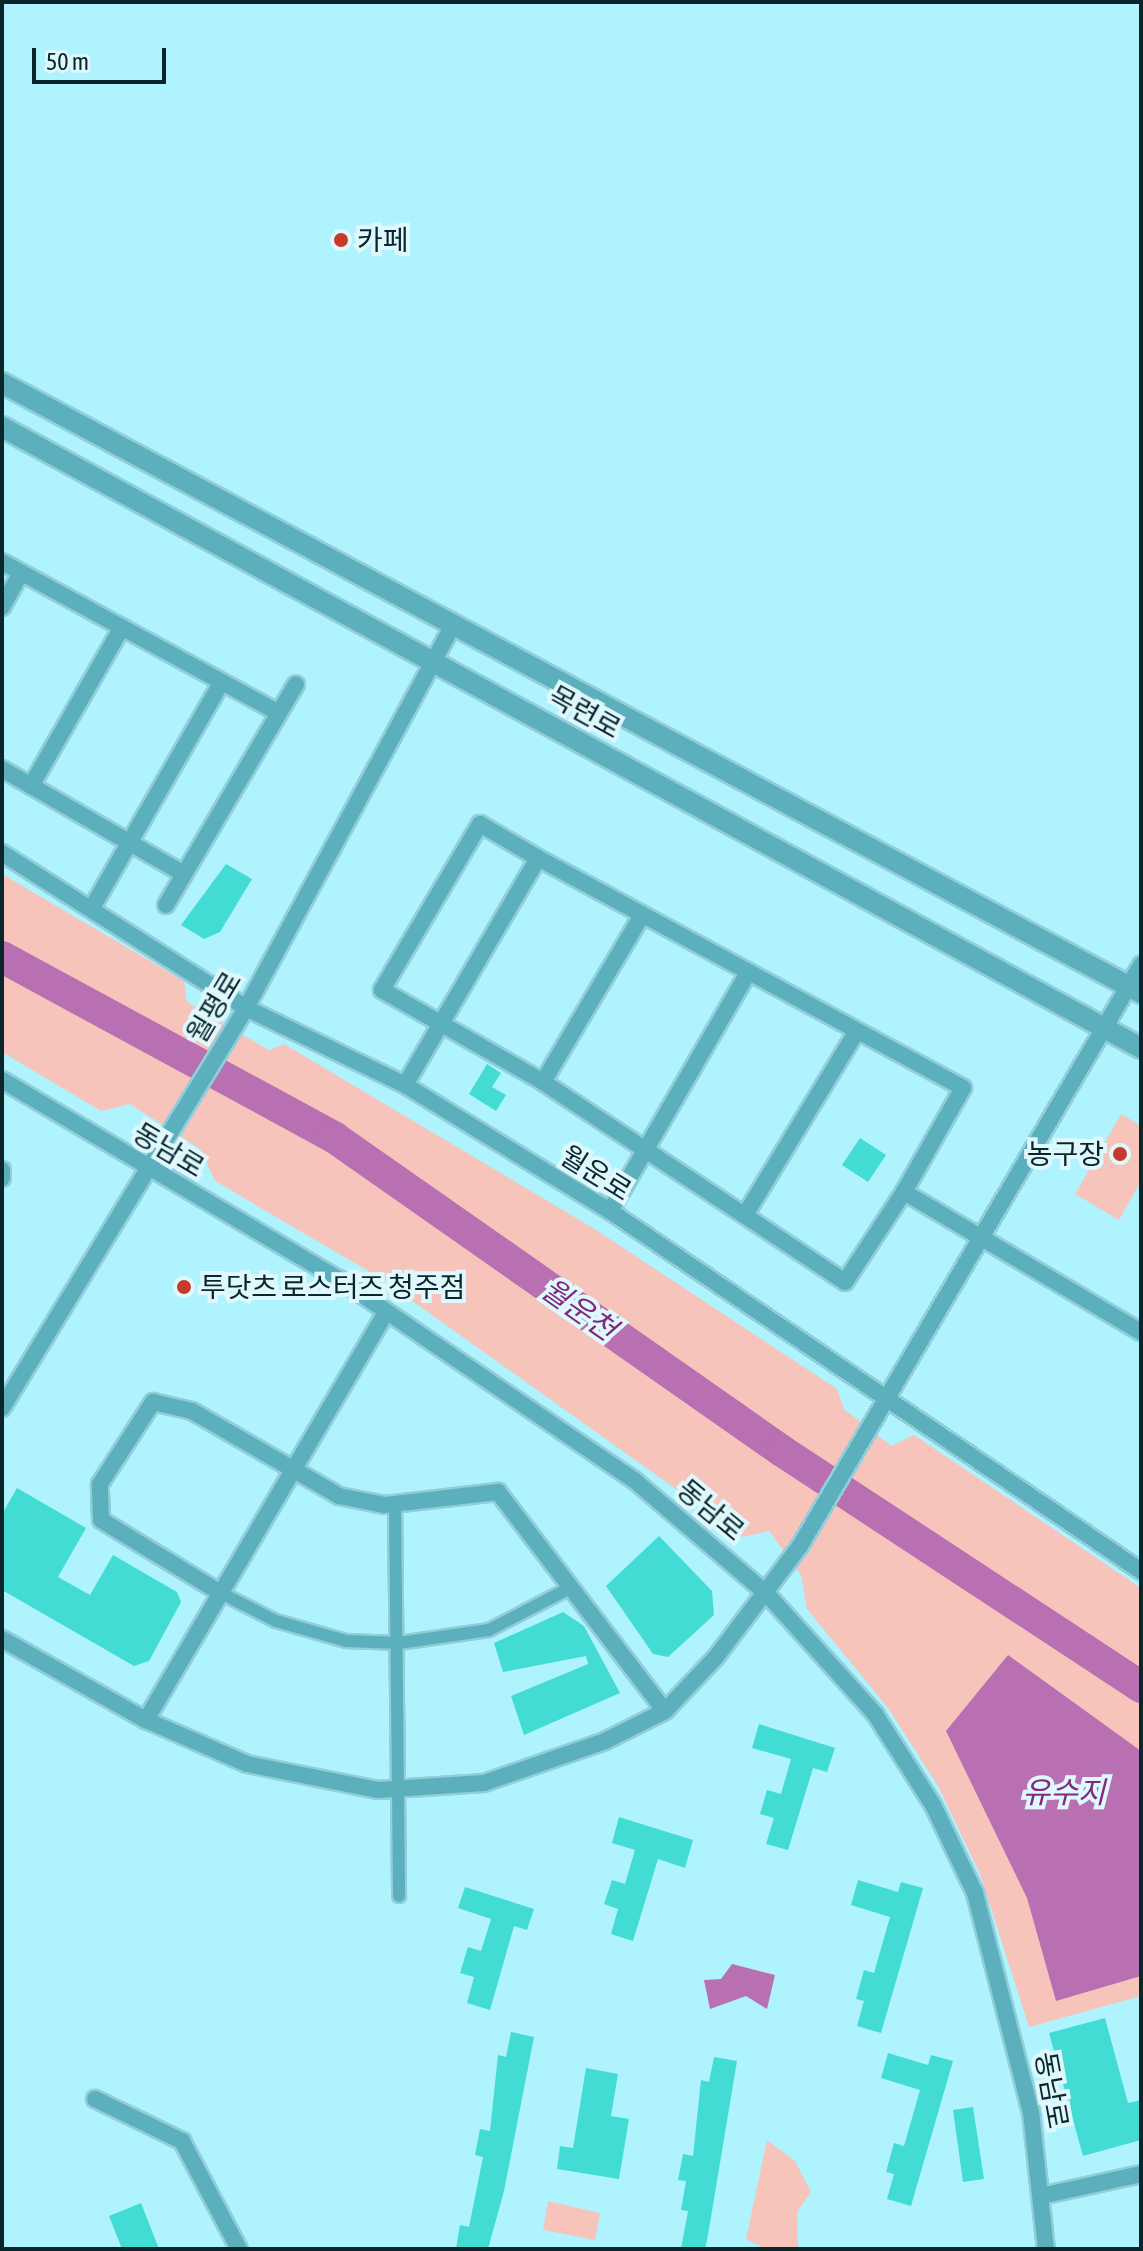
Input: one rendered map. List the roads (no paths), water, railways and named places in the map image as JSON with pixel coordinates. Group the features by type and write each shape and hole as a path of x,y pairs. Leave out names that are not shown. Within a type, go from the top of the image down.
{"street":[{"name":"목련로","path":"2,383 1133,989"},
{"name":"목련로","path":"2,427 1141,1048"},
{"path":"2,562 279,713"},
{"path":"2,607 21,573"},
{"name":"월평로","path":"2,1408 246,1008 454,624"},
{"path":"31,786 122,627"},
{"path":"93,906 222,682"},
{"path":"166,905 296,684"},
{"path":"2,769 184,874"},
{"path":"480,824 642,915 963,1088 904,1192 845,1282 543,1082 382,990 480,824"},
{"name":"월운로","path":"2,853 93,906 246,1008 405,1085 610,1211 1141,1571"},
{"path":"405,1085 538,858"},
{"path":"543,1082 642,915"},
{"path":"4,1643 146,1720 247,1764 307,1781 395,1790 509,1776 665,1711 767,1594 800,1546 890,1398 1102,1027 1133,989 1141,965"},
{"path":"610,1211 748,973"},
{"path":"745,1215 857,1031"},
{"name":"동남로","path":"2,1080 386,1313 634,1480 767,1594 875,1714 933,1805 975,1893 1005,1991 1041,2196 1046,2249"},
{"path":"2,1170 2,1178"},
{"path":"904,1192 1141,1332"},
{"path":"146,1720 386,1313"},
{"path":"572,1587 489,1630 399,1643 346,1641 290,1625 219,1592 101,1520 100,1484 136,1419 153,1402 172,1402 289,1473 339,1496 395,1504 498,1492 572,1587 665,1711"},
{"path":"395,1504 399,1643 395,1790 399,1896"},
{"path":"95,2099 182,2141 239,2249"},
{"path":"1041,2196 1141,2174"}],"water":[{"name":"유수지","path":"1008,1655 1141,1751 1141,1976 1056,2001 1027,1898 946,1731"},
{"path":"732,1964 775,1975 767,2009 746,1996 710,2009 704,1980 721,1979"}],"waterway":[{"name":"월운천","path":"2,957 335,1138 782,1451 1141,1687"}],"place":[{"name":"카페","path":"341,240"},
{"name":"농구장","path":"1120,1154"},
{"name":"투닷츠 로스터즈 청주점","path":"184,1287"}]}
